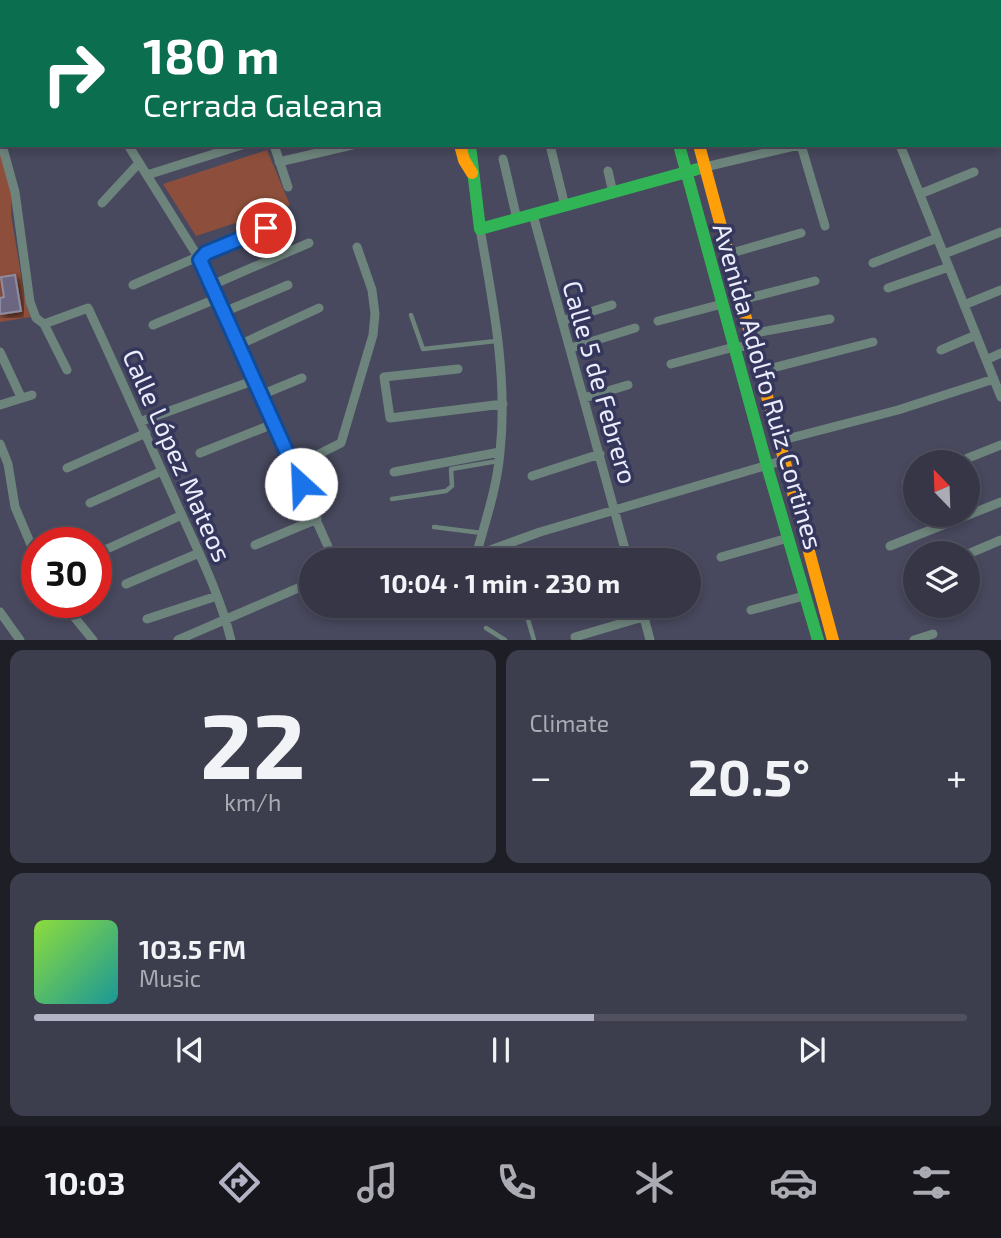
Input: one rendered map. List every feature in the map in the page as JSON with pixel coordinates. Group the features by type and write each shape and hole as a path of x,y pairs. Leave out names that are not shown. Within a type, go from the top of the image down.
{"street":[{"path":"3,147 15,192 30,302 36,318 44,324 67,370"},
{"path":"129,147 200,260 329,548"},
{"path":"147,175 236,147"},
{"path":"275,147 288,187"},
{"path":"279,162 343,147"},
{"path":"461,147 472,173"},
{"path":"470,147 503,404 500,457 493,496 478,548"},
{"path":"550,147 565,206"},
{"name":"Avenida Adolfo Ruiz Cortines","path":"680,147 767,466 818,639"},
{"name":"Avenida Adolfo Ruiz Cortines","path":"700,147 833,639"},
{"path":"480,229 705,167 791,147"},
{"path":"801,147 825,226"},
{"path":"901,147 944,254 946,268 1001,397"},
{"path":"503,159 517,219"},
{"path":"102,204 139,163"},
{"path":"608,171 613,193"},
{"path":"920,194 974,172"},
{"name":"Calle 5 de Febrero","path":"533,215 625,548"},
{"path":"200,260 206,253 266,228"},
{"path":"944,254 1001,232"},
{"path":"728,254 801,233"},
{"path":"873,263 937,238"},
{"path":"212,285 309,243"},
{"path":"292,467 341,443 373,335 375,314 368,276 358,247"},
{"path":"134,285 195,258 200,260"},
{"path":"888,288 946,268"},
{"path":"741,300 815,281"},
{"path":"223,312 288,285"},
{"path":"964,305 1001,290"},
{"path":"153,325 218,298"},
{"path":"658,321 722,304"},
{"path":"562,320 612,305"},
{"name":"Calle López Mateos","path":"44,324 88,308 142,421 218,596 231,639"},
{"path":"239,345 319,308"},
{"path":"671,364 830,319"},
{"path":"570,348 635,328"},
{"path":"941,350 976,335"},
{"path":"761,371 873,342"},
{"path":"0,352 21,397"},
{"path":"986,360 1001,353"},
{"path":"458,369 384,377 390,418 503,404"},
{"path":"261,395 302,378"},
{"path":"779,440 898,410 994,379"},
{"path":"142,421 255,380"},
{"path":"584,398 628,384"},
{"path":"0,405 32,395"},
{"path":"200,453 273,424"},
{"path":"68,468 146,433"},
{"path":"0,444 8,464 15,507 23,527"},
{"path":"980,453 1001,445"},
{"path":"532,476 600,454"},
{"path":"394,472 500,457"},
{"path":"498,548 540,532 785,460"},
{"path":"90,503 162,471"},
{"path":"890,546 1001,502"},
{"path":"780,511 797,506"},
{"path":"112,547 182,515"},
{"path":"254,545 317,519"},
{"path":"721,556 788,538"},
{"path":"980,549 1001,540"},
{"path":"126,584 199,553"},
{"path":"178,639 299,588"},
{"path":"147,619 218,596"},
{"path":"751,610 804,596"},
{"path":"0,612 20,639"},
{"path":"75,618 93,639"},
{"path":"575,637 641,618"},
{"path":"644,618 650,639"},
{"path":"914,639 933,634"}],"lane":[{"path":"411,315 423,349 497,341"},
{"path":"392,499 446,491 452,486 451,469 500,457"},
{"path":"434,527 482,533"},
{"path":"528,618 534,639"},
{"path":"486,628 506,639"}],"shaded area":[{"path":"0,148 12,188 11,215 26,305 31,317 0,322"},
{"path":"267,150 290,205 196,236 163,184"}],"building":[{"path":"15,275 21,311 0,314 0,298 4,297 1,277"}],"traffic: fast":[{"path":"470,147 480,229 705,167"},
{"path":"680,147 818,640"}],"traffic: slow":[{"path":"461,147 472,173"},
{"path":"700,147 833,640"}],"route":[{"path":"266,228 206,253 200,260 301,484"}]}
